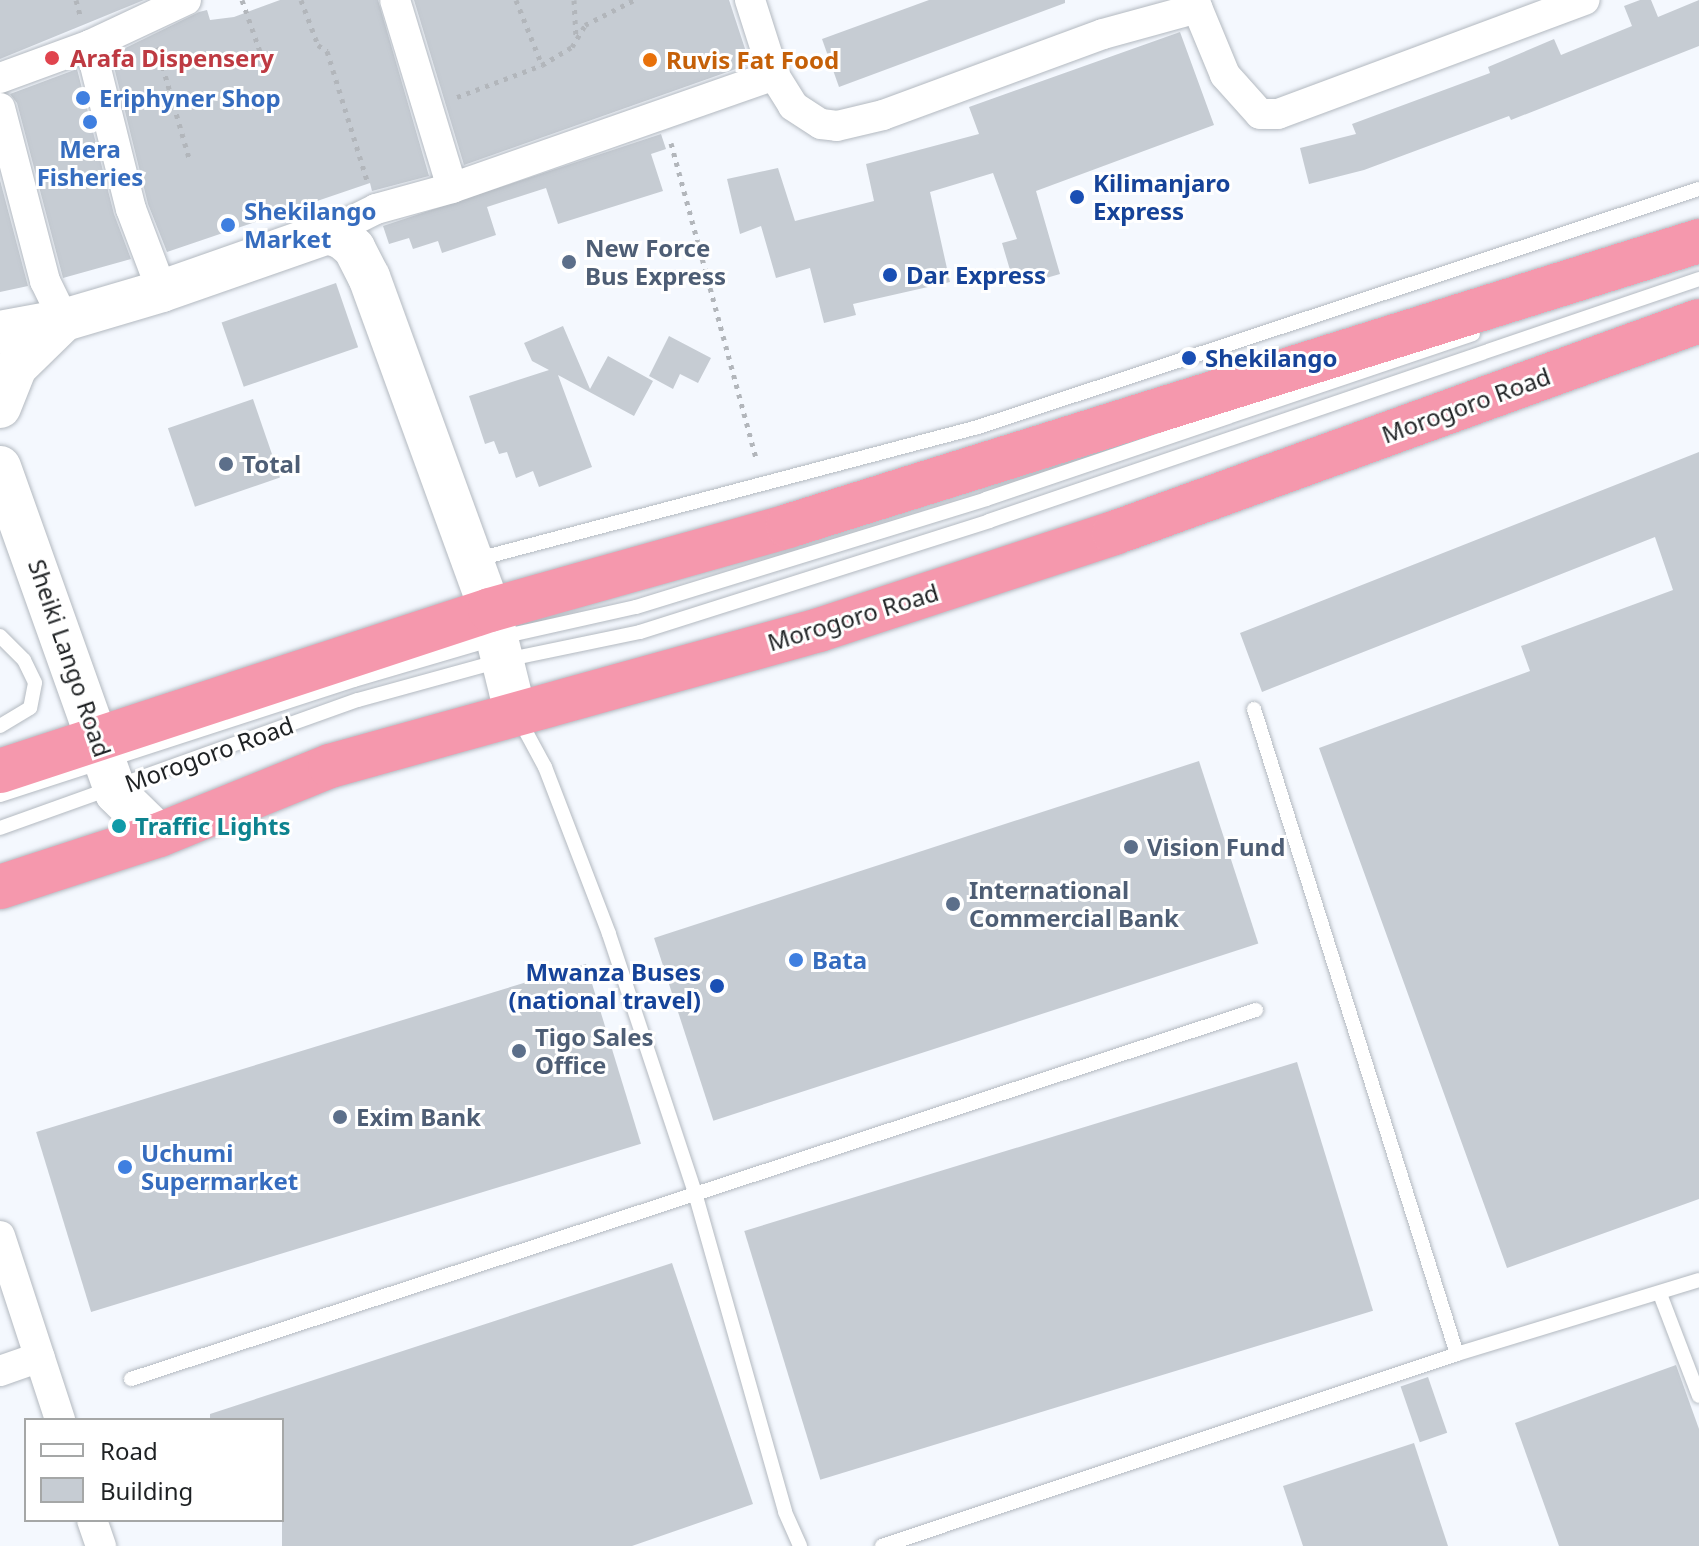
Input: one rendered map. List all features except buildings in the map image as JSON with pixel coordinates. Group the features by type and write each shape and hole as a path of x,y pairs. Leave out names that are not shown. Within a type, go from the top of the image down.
{"highway":[{"name":"Morogoro Road","path":"0,771 107,763 496,636 626,575 1132,400 1699,241"},
{"name":"Morogoro Road","path":"0,887 159,835 330,766 515,712 819,630 1084,543 1699,321"}],"main road":[{"path":"0,332 64,320 162,291 328,233 354,248 369,277 496,636 515,712"},
{"path":"0,407 16,367 64,320"},
{"name":"Sheiki Lango Road","path":"0,467 107,763 159,835"}],"street":[{"path":"0,78 90,45 184,0"},
{"path":"0,69 184,0"},
{"path":"395,0 430,107 452,188"},
{"path":"750,0 774,75 805,117 829,125 853,124 1196,4 1225,75 1260,114 1278,114 1584,0"},
{"path":"90,45 131,209 162,291"},
{"path":"328,233 376,209 452,188 774,75"},
{"path":"0,108 45,281 64,320"},
{"path":"0,1236 59,1418"},
{"path":"0,1371 40,1357"},
{"path":"93,1522 101,1546"}],"lane":[{"path":"470,562 978,427 1132,400 1699,189"},
{"name":"Morogoro Road","path":"496,636 640,632 989,521 1699,279"},
{"name":"Morogoro Road","path":"496,636 636,607 971,504 1492,328"},
{"path":"0,636 24,660 35,683 30,708 0,726"},
{"path":"1254,709 1457,1354"},
{"path":"515,712 545,767 609,934 695,1193 785,1512 800,1546"},
{"name":"Morogoro Road","path":"0,795 107,763"},
{"name":"Morogoro Road","path":"0,828 107,763"},
{"path":"131,1379 1256,1010"},
{"path":"882,1546 1457,1354 1699,1280"},
{"path":"1660,1294 1699,1396"}],"path":[{"path":"242,0 263,60"},
{"path":"301,0 318,45 327,51 376,209"},
{"path":"516,0 542,65"},
{"path":"574,0 576,39"},
{"path":"430,107 542,65 576,39 585,25 634,0"},
{"path":"148,17 189,158"},
{"path":"664,114 712,306 747,411 761,485"}],"place":[{"name":"Arafa Dispensery","path":"52,58"},
{"name":"Ruvis Fat Food","path":"650,60"},
{"name":"Eriphyner Shop","path":"83,98"},
{"name":"Mera Fisheries","path":"90,122"},
{"name":"Kilimanjaro Express","path":"1077,197"},
{"name":"Shekilango Market","path":"228,225"},
{"name":"New Force Bus Express","path":"569,262"},
{"name":"Dar Express","path":"890,275"},
{"name":"Shekilango","path":"1189,358"},
{"name":"Total","path":"226,464"},
{"name":"Traffic Lights","path":"119,826"},
{"name":"Vision Fund","path":"1131,847"},
{"name":"International Commercial Bank","path":"953,904"},
{"name":"Bata","path":"796,960"},
{"name":"Mwanza Buses (national travel)","path":"717,986"},
{"name":"Tigo Sales Office","path":"519,1051"},
{"name":"Exim Bank","path":"340,1117"},
{"name":"Uchumi Supermarket","path":"125,1167"}]}
